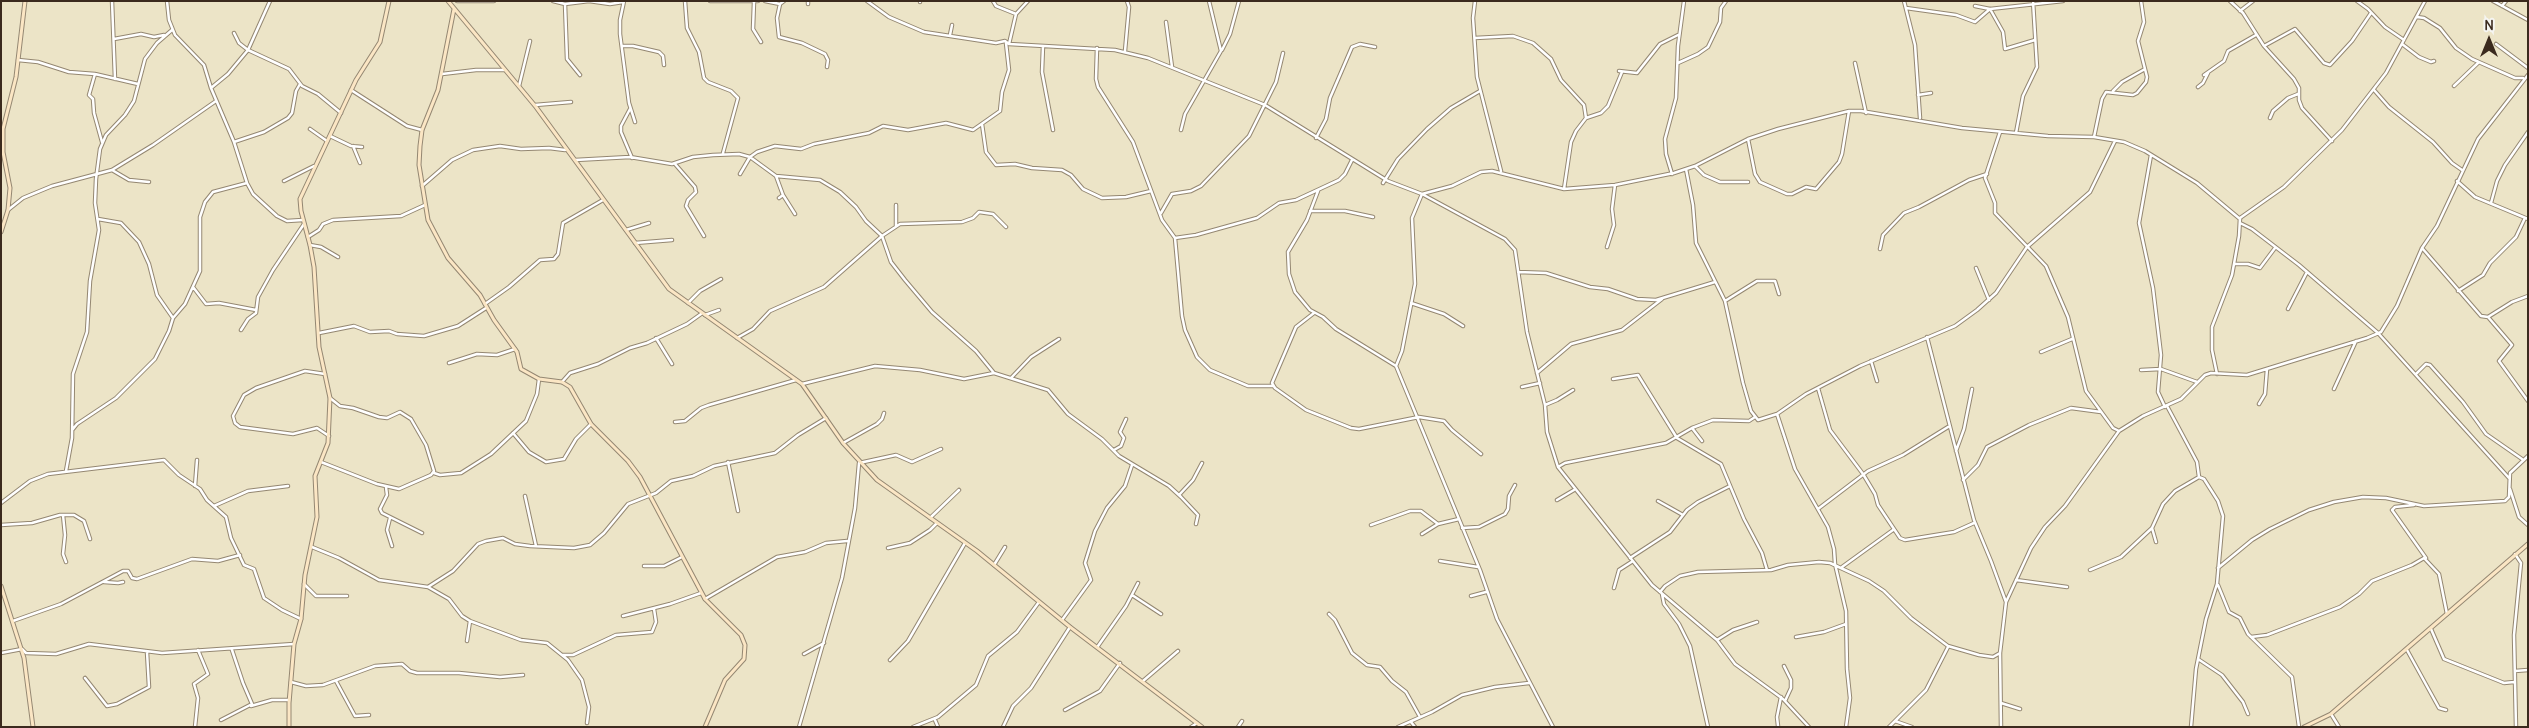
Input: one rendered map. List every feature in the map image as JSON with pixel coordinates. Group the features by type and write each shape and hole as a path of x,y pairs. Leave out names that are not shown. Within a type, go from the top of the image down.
{"street":[{"path":"8,210 10,188 3,137 18,60 26,1"},
{"path":"112,1 111,26 114,39 115,79"},
{"path":"167,1 172,30 180,42 203,63 216,101 234,142 247,183 263,204 277,216 287,221 303,222"},
{"path":"211,88 228,74 248,50 270,1"},
{"path":"289,727 289,700 294,644 301,619 304,584 312,547 316,517 315,476 326,450 330,398 317,333 315,280 300,199 314,166 352,90 380,42 389,1"},
{"path":"457,1 494,1"},
{"path":"553,1 567,3 590,1 610,4 624,1 620,20 622,46 630,108 635,122"},
{"path":"685,1 687,28 699,52 704,78 708,82 731,91 738,98 723,154"},
{"path":"710,1 758,1"},
{"path":"765,1 783,4 777,25 779,37 802,43 825,54 828,60 827,67"},
{"path":"867,1 889,17 912,28 996,43 1005,41 1009,44 1125,51 1206,80 1265,104 1385,180 1422,194 1505,239 1515,250 1524,316 1540,383 1547,432 1558,468 1630,558 1661,593 1717,640 1735,664 1785,700 1809,726"},
{"path":"993,1 996,6 1016,14"},
{"path":"1009,44 1016,14 1028,1"},
{"path":"1125,51 1129,7 1127,1"},
{"path":"1209,1 1221,51"},
{"path":"1181,130 1185,114 1206,80 1230,34 1239,1"},
{"path":"1475,1 1473,18 1474,38 1480,91 1501,172"},
{"path":"1672,174 1666,154 1665,138 1676,98 1679,35 1684,1"},
{"path":"1678,63 1708,47 1720,22 1721,8 1726,1"},
{"path":"1904,1 1915,45 1920,118 1924,122"},
{"path":"1975,6 1990,9 2063,1"},
{"path":"2094,137 2102,99 2106,92 2112,91 2124,95 2138,92 2146,82 2145,69 2138,41 2144,22 2141,1"},
{"path":"2230,1 2240,11 2264,46 2297,84 2298,94 2306,112 2332,141"},
{"path":"2240,11 2253,1"},
{"path":"2357,1 2385,27 2404,40"},
{"path":"2240,219 2279,192 2332,141 2390,68 2425,1"},
{"path":"2493,1 2528,20"},
{"path":"2502,6 2506,1"},
{"path":"450,2 533,105 565,150 575,160 660,279 687,304 802,384 843,442 877,480 994,565 1070,627 1143,680 1202,727"},
{"path":"754,2 753,29 761,42"},
{"path":"567,3 567,59 580,75"},
{"path":"2016,133 2025,90 2037,67 2033,3"},
{"path":"1906,8 1956,15 1975,22 1990,9"},
{"path":"454,9 436,98 422,130 419,160 428,220 448,258 480,294 486,308 515,349 521,369 539,379 562,382 574,393 591,424 633,467 705,599 740,635 745,645 744,659 725,680 712,708 706,727"},
{"path":"1990,9 2003,32 2005,49 2035,40"},
{"path":"2264,46 2295,29 2324,63 2330,65 2352,41 2372,13"},
{"path":"2418,17 2424,18 2440,28 2456,48 2479,62 2516,78 2524,78"},
{"path":"1166,22 1172,68"},
{"path":"950,35 952,25"},
{"path":"66,471 72,431 73,374 87,332 90,287 99,230 95,203 102,142 110,128 129,110 145,59 172,30"},
{"path":"234,33 240,43 248,50 289,69 300,84 318,94 341,113"},
{"path":"114,39 140,34 154,37 167,35"},
{"path":"1564,189 1571,142 1586,118 1601,113 1608,106 1621,72 1637,73 1657,47 1679,35"},
{"path":"2204,75 2224,61 2228,51 2256,35"},
{"path":"1474,38 1513,36 1533,43 1551,59 1561,80 1584,105 1586,118"},
{"path":"519,87 530,41"},
{"path":"740,174 752,154 769,147 779,146 802,150 814,144 869,133 883,126 908,130 946,123 970,130 982,124 1000,111 1002,92 1009,70 1005,41"},
{"path":"1316,138 1326,119 1330,98 1352,48 1360,44 1375,47"},
{"path":"2402,44 2419,58 2431,62 2434,60"},
{"path":"2496,44 2528,68"},
{"path":"622,46 633,46 659,52 663,56 664,65"},
{"path":"1043,46 1042,72 1053,130"},
{"path":"1097,48 1097,83 1133,142 1164,225 1175,238 1182,316 1188,338 1197,357 1210,370 1248,386 1272,386 1306,410 1351,428 1359,429 1419,417 1444,421 1481,454"},
{"path":"1160,215 1172,194 1195,190 1217,171 1249,136 1276,82 1283,53"},
{"path":"18,60 38,62 74,73 95,74 138,84"},
{"path":"2454,86 2479,62"},
{"path":"1855,63 1866,112"},
{"path":"2112,91 2117,85 2145,69"},
{"path":"442,74 476,70 504,70"},
{"path":"2198,87 2203,83 2209,72"},
{"path":"95,74 89,95 93,99 94,113 102,142"},
{"path":"2001,727 2000,654 2006,602 2031,548 2044,527 2065,506 2120,431 2143,416 2181,399 2205,375 2246,375 2378,334 2386,326 2397,306 2422,248 2438,226 2462,170 2478,139 2528,75"},
{"path":"234,142 264,132 288,118 292,114 296,91 300,84"},
{"path":"352,90 407,126 422,130"},
{"path":"2374,90 2389,107 2433,142 2452,163 2462,170"},
{"path":"1383,184 1398,159 1427,129 1451,108 1480,91"},
{"path":"1918,95 1931,92"},
{"path":"2270,118 2273,111 2288,98 2298,94"},
{"path":"1,232 4,217 8,210 24,198 52,186 112,170 153,145 216,101"},
{"path":"533,105 571,102"},
{"path":"630,108 621,126 621,132 632,158"},
{"path":"1748,139 1755,174 1760,182 1787,194 1792,194 1806,187 1816,189 1839,162 1849,111"},
{"path":"1422,194 1452,186 1481,172 1501,172 1564,189 1615,185 1672,174 1695,166 1748,139 1849,111 2000,132 2094,137 2116,141 2132,145 2151,155 2206,190 2240,219 2234,264 2212,327 2212,350 2217,374"},
{"path":"1,117 6,116"},
{"path":"1915,120 1920,118"},
{"path":"982,124 986,152 996,166 1016,164 1032,168 1062,170 1071,175 1083,189 1102,198 1126,197 1151,191"},
{"path":"310,129 328,141"},
{"path":"2000,132 1985,180 1995,203 1995,213 2046,266 2068,317 2086,392 2113,428 2120,431"},
{"path":"2491,203 2497,181 2505,164 2528,132"},
{"path":"330,136 353,146 362,147"},
{"path":"1558,468 1565,463 1660,444 1677,438 1692,428 1721,419 1749,421 1777,414 1818,388 1871,361 1955,326 2000,288 2027,247 2090,192 2116,141"},
{"path":"353,146 360,163"},
{"path":"422,186 452,160 473,150 500,146 521,149 549,148 565,150"},
{"path":"575,160 632,158 675,164 699,156 723,154 750,157 776,176 814,179 831,186 856,207 866,221 882,236 891,262 932,312 976,351 994,373"},
{"path":"2151,155 2139,223 2154,288 2159,331 2161,369 2158,392 2197,462 2199,477"},
{"path":"1175,238 1196,235 1257,218 1279,203 1296,200 1342,177 1352,160"},
{"path":"675,164 696,189 695,194 688,200 686,206 704,236"},
{"path":"284,181 314,166"},
{"path":"1695,166 1704,175 1720,182 1748,182"},
{"path":"1686,169 1693,205 1696,244 1725,301 1743,383 1755,417 1758,420"},
{"path":"112,170 129,180 149,182"},
{"path":"1880,250 1881,237 1904,213 1919,207 1968,180 1987,174"},
{"path":"776,176 783,195 795,214"},
{"path":"2457,181 2475,197 2526,219 2516,237 2490,263 2483,275 2458,291"},
{"path":"72,431 77,424 116,398 161,350 173,318 185,304 200,271 200,217 205,202 213,192 247,183"},
{"path":"1607,247 1614,225 1612,209 1615,185"},
{"path":"1319,190 1310,212 1288,252 1288,263 1295,292 1301,302 1314,313 1350,339 1366,346 1396,366 1419,417 1479,567 1486,592 1497,619 1553,727"},
{"path":"1396,366 1402,352 1416,284 1412,218 1422,194"},
{"path":"779,198 783,195"},
{"path":"485,304 509,288 540,260 554,259 558,254 563,223 603,200"},
{"path":"308,237 326,222 333,220 401,216 425,205"},
{"path":"896,205 896,226"},
{"path":"1310,212 1345,211 1372,217"},
{"path":"736,338 753,329 770,311 824,287 896,226 962,222 973,218 979,212 993,214 1006,228"},
{"path":"98,219 121,224 139,242 149,264 157,295 173,318"},
{"path":"241,330 248,319 257,311 258,297 303,222"},
{"path":"625,230 649,223"},
{"path":"2240,223 2252,229 2307,272 2378,334 2509,478"},
{"path":"634,243 672,240"},
{"path":"310,245 321,247 338,257"},
{"path":"2234,264 2248,264 2260,268 2275,248"},
{"path":"2422,248 2478,314 2488,317 2512,345 2499,361 2528,401"},
{"path":"1976,268 1988,300"},
{"path":"1518,272 1546,273 1590,288 1608,289 1637,298 1662,300"},
{"path":"2288,309 2307,272"},
{"path":"687,304 700,291 722,279"},
{"path":"1725,301 1757,281 1775,280 1779,294"},
{"path":"1537,373 1572,344 1622,330 1662,300 1715,282"},
{"path":"193,287 206,304 219,302 248,307 257,311"},
{"path":"2488,317 2512,302 2528,296"},
{"path":"1411,303 1444,314 1463,326"},
{"path":"317,333 354,326 370,332 389,331 397,334 424,336 458,326 480,315 486,308"},
{"path":"562,382 570,373 598,364 630,348 688,324 702,314 719,310"},
{"path":"1272,386 1277,369 1296,326 1314,313"},
{"path":"1927,337 1948,428 1975,523 2006,602"},
{"path":"656,338 672,364"},
{"path":"1010,378 1032,357 1059,339"},
{"path":"2041,352 2072,339"},
{"path":"2334,389 2356,341"},
{"path":"449,362 476,354 497,354 515,349"},
{"path":"1871,361 1877,381"},
{"path":"2416,374 2426,364 2430,365 2463,402 2486,434 2522,459"},
{"path":"802,384 875,366 924,370 964,379 994,373 1048,390 1068,414 1132,465 1169,486 1179,495 1198,515 1196,524"},
{"path":"2141,370 2161,369 2198,382"},
{"path":"2259,404 2265,394 2267,369"},
{"path":"325,374 305,371 256,388 244,395 233,416 235,423 240,427 294,434 316,428 328,436"},
{"path":"1613,379 1638,376 1677,438 1721,464 1744,519 1762,554 1767,570"},
{"path":"321,462 386,487 403,489 434,473 440,475 461,473 491,454 528,418 537,394 539,379"},
{"path":"675,422 685,421 701,408 709,405 796,380"},
{"path":"1522,387 1540,383"},
{"path":"1818,388 1830,430 1863,474 1893,530 1900,538 1906,540 1954,532 1975,523"},
{"path":"1956,453 1964,429 1972,389"},
{"path":"1544,405 1558,400 1573,390"},
{"path":"330,398 340,406 353,408 379,417 387,418 400,412 411,419 426,445 434,473"},
{"path":"1963,480 1978,465 1987,447 2029,424 2071,408 2101,412"},
{"path":"843,442 877,424 884,413"},
{"path":"1777,414 1795,469 1828,527 1846,624 1850,698 1846,727"},
{"path":"1749,421 1755,417"},
{"path":"428,587 452,571 478,544 486,541 503,538 515,544 536,546 574,548 590,545 608,529 625,506 650,496 671,481 693,476 728,462 752,460 775,453 798,435 826,418"},
{"path":"1114,450 1121,446 1124,438 1120,432 1126,419"},
{"path":"512,433 530,452 546,462 564,458 576,439 591,424"},
{"path":"1692,428 1702,441"},
{"path":"1818,509 1863,474 1903,455 1948,428"},
{"path":"859,462 896,455 912,462 941,450"},
{"path":"2528,456 2522,459 2512,470 2509,478 2511,498 2519,517 2528,525"},
{"path":"1,503 30,481 48,474 112,468 141,461 164,460 179,475 195,486 228,520 231,538 244,565 254,569 264,598 282,610 301,619"},
{"path":"195,486 198,460"},
{"path":"728,462 738,511"},
{"path":"800,727 842,578 847,541 855,508 859,462"},
{"path":"1179,495 1193,480 1202,463"},
{"path":"1062,620 1091,580 1086,563 1095,531 1107,508 1125,486 1132,465"},
{"path":"2090,570 2121,558 2152,528 2169,496 2199,477"},
{"path":"2191,727 2198,659 2206,619 2217,584 2222,509 2204,479 2199,477"},
{"path":"1462,528 1479,527 1505,514 1508,509 1509,496 1515,485"},
{"path":"214,506 248,491 288,486"},
{"path":"1630,558 1670,532 1683,515 1698,502 1730,486"},
{"path":"386,487 387,495 380,509 390,518 422,533"},
{"path":"930,518 959,490"},
{"path":"1557,500 1574,490"},
{"path":"525,496 536,546"},
{"path":"2218,568 2237,551 2270,529 2321,506 2363,497 2386,498 2417,504"},
{"path":"2447,614 2441,578 2392,510 2395,507 2417,504 2502,502 2511,498"},
{"path":"1658,501 1683,515"},
{"path":"1372,525 1410,511 1421,512 1438,524"},
{"path":"1,525 32,524 63,515 81,518 89,530 90,539"},
{"path":"63,515 65,535 63,554 66,562"},
{"path":"390,518 387,530 392,546"},
{"path":"1422,534 1438,524 1459,519"},
{"path":"888,548 910,543 937,523"},
{"path":"2152,528 2156,542"},
{"path":"1842,567 1893,530"},
{"path":"705,599 778,557 804,552 826,543 847,541"},
{"path":"890,660 908,641 965,543"},
{"path":"2304,727 2331,714 2528,544"},
{"path":"312,547 339,558 379,580 428,587 449,599 462,616 470,621 521,640 545,642 562,655 575,669 584,685 589,707 587,723"},
{"path":"994,565 1005,547"},
{"path":"2516,554 2520,559 2521,575 2514,635 2516,727"},
{"path":"12,621 61,604 122,571 128,571 132,578 137,579 192,559 223,561 240,555"},
{"path":"644,566 664,566 682,557"},
{"path":"2251,637 2267,635 2340,607 2359,594 2372,581 2412,565 2422,558 2427,559"},
{"path":"1440,561 1479,567"},
{"path":"1614,588 1619,570 1633,561"},
{"path":"1708,727 1690,646 1679,624 1664,604 1661,593 1665,586 1680,576 1698,572 1767,570 1788,565 1820,562 1835,564 1884,591 1911,618 1948,646 1979,655 1993,657 2000,654"},
{"path":"2016,580 2067,586"},
{"path":"103,582 118,584 123,582"},
{"path":"1098,646 1138,583"},
{"path":"304,584 316,596 347,596"},
{"path":"2217,584 2229,612 2240,618 2251,637 2292,677 2299,727"},
{"path":"1,586 22,649 33,727"},
{"path":"623,616 654,609 701,592"},
{"path":"1471,596 1486,592"},
{"path":"1132,595 1161,614"},
{"path":"913,727 934,720 977,684 988,656 1017,632 1039,602"},
{"path":"562,655 573,655 616,635 652,632 656,622 654,609"},
{"path":"1329,614 1335,620 1352,652 1367,664 1380,667 1392,681 1406,692 1420,717"},
{"path":"467,641 470,621"},
{"path":"1717,640 1733,630 1757,622"},
{"path":"1796,637 1824,632 1846,624"},
{"path":"1004,727 1012,706 1036,682 1070,627"},
{"path":"2431,629 2444,659 2477,674 2504,683 2515,682"},
{"path":"804,654 824,643"},
{"path":"22,649 26,653 49,654 64,652 83,645 98,644 147,652 232,650 294,644"},
{"path":"1889,727 1926,690 1948,646"},
{"path":"1,653 22,649"},
{"path":"195,727 198,698 194,684 208,674 198,650"},
{"path":"232,650 243,684 252,702 251,706"},
{"path":"2407,650 2439,708 2446,710"},
{"path":"1143,680 1178,651"},
{"path":"85,678 107,706 118,704 149,687 147,652"},
{"path":"2198,659 2222,675 2244,702 2248,714"},
{"path":"1064,710 1100,691 1120,663"},
{"path":"291,682 317,686 375,666 402,664 417,673 459,673 500,677 523,675"},
{"path":"1784,666 1791,680 1791,688 1785,700"},
{"path":"2515,671 2528,670"},
{"path":"336,680 355,716 369,715"},
{"path":"1398,727 1462,695 1495,687 1529,683"},
{"path":"1778,726 1777,718 1781,697"},
{"path":"221,720 251,706 272,700 289,700"},
{"path":"2001,703 2020,709"},
{"path":"2331,714 2339,727"},
{"path":"934,720 938,727"},
{"path":"1238,727 1242,721"},
{"path":"1895,721 1912,727"},
{"path":"1411,722 1414,727"},
{"path":"1191,727 1197,723"},
{"path":"1804,727 1809,726"}]}
